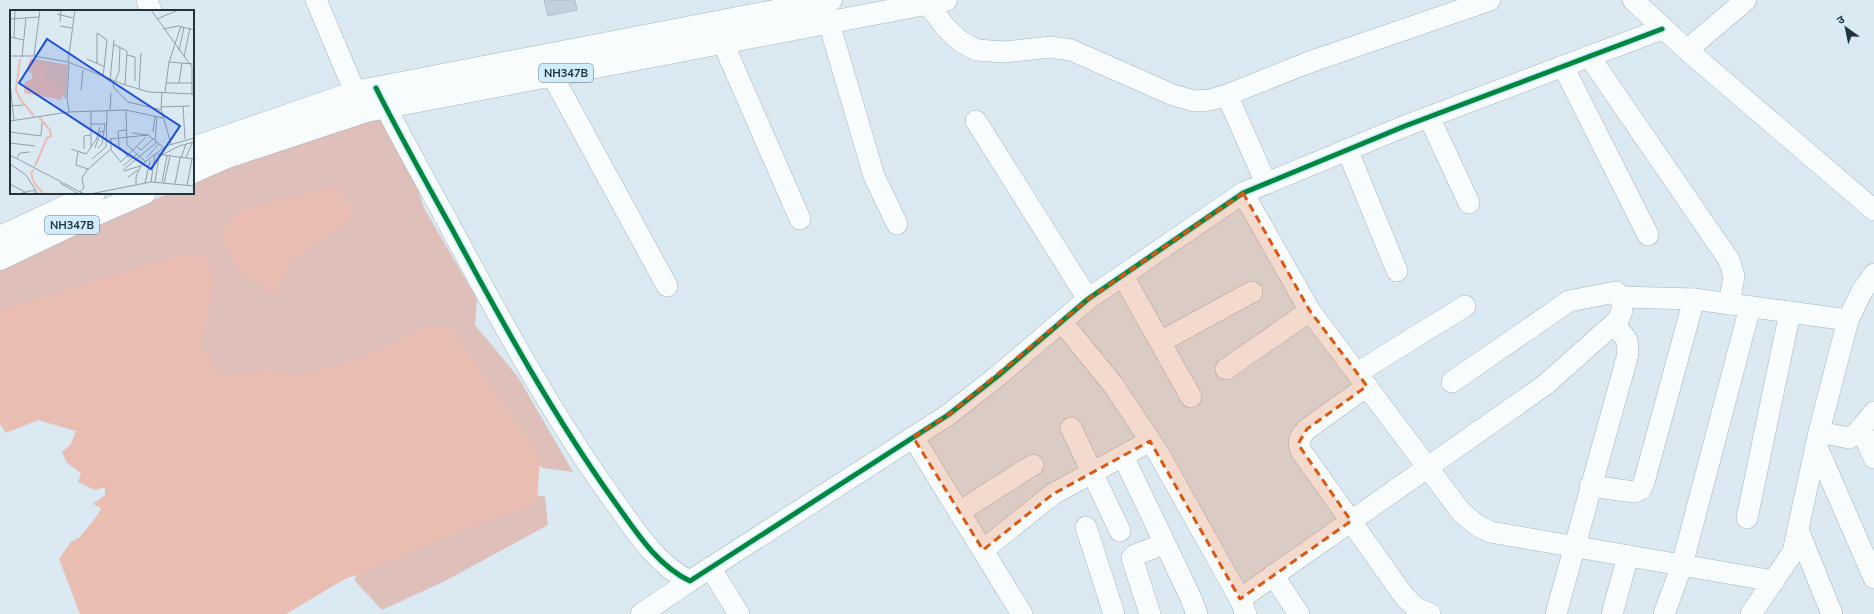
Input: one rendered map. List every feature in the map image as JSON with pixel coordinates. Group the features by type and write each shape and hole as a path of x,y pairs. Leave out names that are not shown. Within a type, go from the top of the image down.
{"highway":[{"name":"NH347B","path":"194,143 355,92 714,23 797,3 827,1"},
{"name":"NH347B","path":"198,170 227,157 351,116 386,107 829,23 897,5 937,2"},
{"name":"NH347B","path":"0,237 92,194"},
{"name":"NH347B","path":"0,259 65,228 143,194"}],"street":[{"path":"147,0 150,10"},
{"path":"316,0 355,92"},
{"path":"937,2 946,28 960,41 976,50 1004,52 1050,47 1071,50 1173,95 1194,101 1210,100 1227,95 1307,63 1490,0"},
{"path":"1633,0 1662,29 1874,210"},
{"path":"1687,50 1746,0"},
{"path":"827,1 829,23 874,176 897,224"},
{"path":"714,23 800,219"},
{"path":"641,614 954,410 1088,300 1243,193 1430,116 1662,29"},
{"path":"1589,56 1729,260 1734,276 1729,304"},
{"path":"1563,66 1648,236"},
{"path":"552,75 667,286"},
{"path":"376,88 497,313 580,454 636,532 658,559 678,575 690,581"},
{"path":"1227,95 1266,183"},
{"path":"1430,116 1469,203"},
{"path":"976,121 1088,300"},
{"path":"194,143 198,170"},
{"path":"1347,149 1396,271"},
{"path":"1243,193 1310,311 1462,513 1478,526 1490,532 1774,581"},
{"path":"1751,614 1793,552 1818,439 1848,320 1862,291 1874,274"},
{"path":"1122,276 1192,397"},
{"path":"1160,342 1252,292"},
{"path":"1452,382 1569,301 1616,292 1622,298 1694,299 1848,320"},
{"path":"1062,322 1114,386 1150,441 1243,606 1273,575 1545,385 1614,324 1621,315 1622,298"},
{"path":"1590,486 1634,492 1641,488 1644,482 1694,299"},
{"path":"1430,614 1416,608 1404,596 1301,451 1298,444 1300,436 1362,379 1465,306"},
{"path":"1664,614 1682,565 1750,307"},
{"path":"1226,369 1310,311"},
{"path":"1747,518 1790,312"},
{"path":"1556,614 1573,547 1628,354 1627,340 1614,324"},
{"path":"1818,439 1849,438 1868,420"},
{"path":"1868,420 1874,458"},
{"path":"1071,428 1120,531"},
{"path":"913,437 1022,614"},
{"path":"1818,439 1874,578"},
{"path":"983,550 1053,494 1150,441"},
{"path":"1123,456 1190,596 1197,614"},
{"path":"959,512 1033,465"},
{"path":"1086,528 1114,614"},
{"path":"1798,530 1832,614"},
{"path":"1150,614 1132,558 1135,555 1164,544"},
{"path":"1612,614 1628,556"},
{"path":"711,569 739,614"},
{"path":"1273,575 1299,614"}],"highlighted area":[{"path":"1243,193 1310,311 1367,386 1307,429 1298,444 1351,521 1240,599 1150,441 1053,494 983,550 913,437 948,415 1088,299"}],"shaded area":[{"path":"378,115 416,183 424,208 477,299 475,325 518,377 573,472 543,468 525,459 397,371 216,387 0,319 0,264 168,194 194,194 194,183 345,119"},
{"path":"336,186 352,208 347,222 290,261 274,294 239,271 221,234 237,212"},
{"path":"182,255 204,256 213,274 211,301 200,350 209,353 218,376 270,369 295,375 339,365 370,354 428,326 451,329 540,457 537,503 461,531 343,580 286,614 80,614 59,559 71,542 79,538 97,516 101,508 93,504 105,495 105,487 95,490 78,482 81,473 67,463 62,452 71,444 76,431 38,420 6,433 0,424 0,310"},
{"path":"507,488 545,497 548,525 443,582 382,610 355,581 358,561"}],"building":[{"path":"544,0 575,0 577,10 548,16"}],"cycle path":[{"path":"376,88 394,124 509,333 570,435 614,501 647,546 667,566 690,581 948,415 999,375 1088,299 1243,193 1405,126 1662,29"}]}
